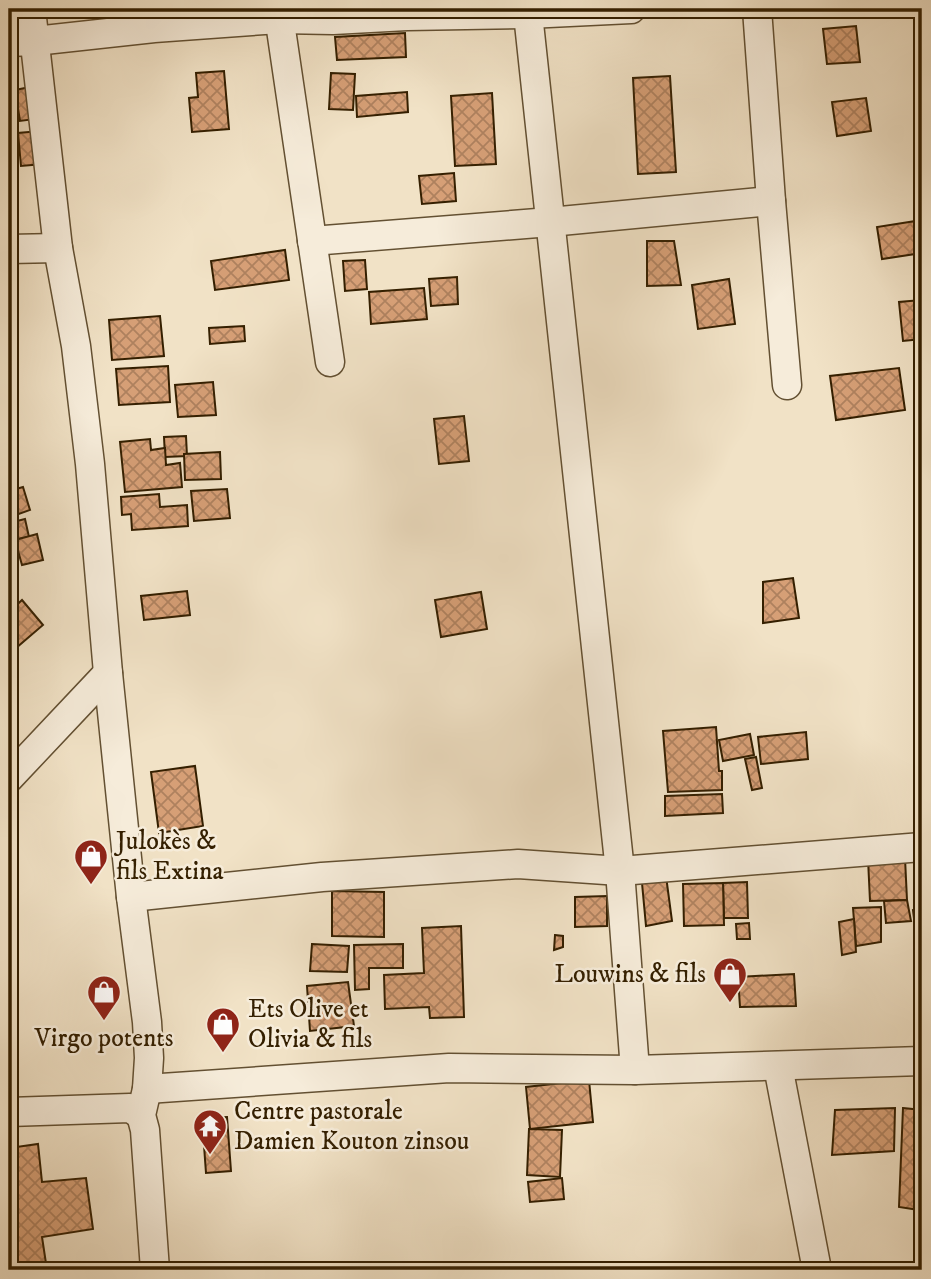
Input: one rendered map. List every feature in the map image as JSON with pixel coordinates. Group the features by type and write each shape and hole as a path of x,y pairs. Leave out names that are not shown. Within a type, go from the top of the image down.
{"street":[{"path":"31,9 22,41 76,346 90,464 131,897 147,1022 149,1058 144,1102 155,1270"},
{"path":"22,41 278,14 333,20 631,9"},
{"path":"757,9 787,385"},
{"path":"278,14 330,362"},
{"path":"528,14 620,871 635,1070"},
{"path":"312,241 771,201"},
{"path":"9,249 58,248"},
{"path":"9,778 108,673"},
{"path":"131,897 323,877 518,864 620,871 922,847"},
{"path":"9,1112 130,1108 144,1102 449,1068 635,1070 922,1061"},
{"path":"778,1066 817,1270"}],"building":[{"path":"856,26 860,62 827,64 823,29"},
{"path":"405,33 406,57 337,60 335,37"},
{"path":"224,71 229,129 192,132 189,98 198,97 196,73"},
{"path":"331,73 355,74 353,110 329,109"},
{"path":"670,76 676,172 638,174 633,78"},
{"path":"30,87 35,119 20,121 15,90"},
{"path":"407,92 408,112 357,117 356,96"},
{"path":"492,93 496,164 455,166 451,96"},
{"path":"866,98 871,131 837,136 832,102"},
{"path":"40,131 43,164 21,166 18,133"},
{"path":"454,173 456,201 422,204 419,176"},
{"path":"922,220 922,253 882,259 877,227"},
{"path":"647,241 674,241 681,285 647,286"},
{"path":"285,250 289,280 215,290 211,261"},
{"path":"365,260 367,289 345,291 343,261"},
{"path":"457,277 458,304 431,306 429,279"},
{"path":"729,279 735,324 698,329 692,285"},
{"path":"424,288 427,319 371,324 369,292"},
{"path":"921,300 922,339 903,341 899,302"},
{"path":"160,316 164,356 112,360 109,320"},
{"path":"244,326 245,341 210,344 209,328"},
{"path":"168,366 170,402 119,405 116,369"},
{"path":"899,368 905,410 836,420 830,376"},
{"path":"213,382 216,415 178,417 175,385"},
{"path":"464,416 469,461 439,464 434,419"},
{"path":"186,436 187,456 165,457 164,437"},
{"path":"150,439 151,450 165,448 166,465 180,463 182,487 125,492 120,442"},
{"path":"220,452 221,479 185,480 184,454"},
{"path":"23,487 30,510 16,515 9,491"},
{"path":"227,489 230,518 194,521 191,491"},
{"path":"159,494 160,507 187,505 188,526 132,530 131,514 122,515 121,497"},
{"path":"25,519 29,537 9,541 9,523"},
{"path":"37,534 43,560 22,565 15,540"},
{"path":"793,578 799,618 763,623 763,582"},
{"path":"187,591 190,615 144,620 141,596"},
{"path":"481,592 487,629 441,637 435,600"},
{"path":"22,600 43,625 16,648 9,640 9,612"},
{"path":"716,727 722,790 668,792 663,731"},
{"path":"806,732 808,759 761,764 758,737"},
{"path":"750,734 754,755 723,761 719,740"},
{"path":"756,757 762,788 752,790 745,759"},
{"path":"195,766 203,826 159,833 151,772"},
{"path":"722,794 723,813 665,816 665,796"},
{"path":"905,858 907,900 870,901 868,859"},
{"path":"666,876 672,921 646,926 642,883"},
{"path":"747,882 748,918 724,918 723,883"},
{"path":"723,883 724,925 684,926 683,884"},
{"path":"918,883 922,883 922,909 918,909"},
{"path":"332,891 384,892 384,937 332,936"},
{"path":"607,896 607,926 575,927 575,897"},
{"path":"907,900 911,921 886,923 884,901"},
{"path":"881,907 881,942 856,946 853,908"},
{"path":"922,909 922,969 920,969 913,910"},
{"path":"854,919 856,952 842,955 839,922"},
{"path":"749,923 750,939 737,939 736,924"},
{"path":"461,926 464,1017 430,1018 429,1007 385,1009 384,975 424,973 422,928"},
{"path":"555,935 563,936 563,947 554,950"},
{"path":"312,944 349,946 347,972 310,971"},
{"path":"403,944 403,968 369,968 369,989 355,990 354,945"},
{"path":"794,974 796,1006 740,1007 738,977"},
{"path":"348,982 354,1026 310,1031 307,986"},
{"path":"589,1080 593,1122 530,1129 526,1087"},
{"path":"895,1108 894,1151 832,1155 835,1110"},
{"path":"903,1108 922,1110 919,1210 899,1207"},
{"path":"227,1117 231,1171 206,1173 202,1118"},
{"path":"529,1129 562,1130 560,1177 527,1175"},
{"path":"38,1144 42,1182 86,1178 93,1229 42,1237 47,1270 9,1270 9,1148"},
{"path":"562,1178 564,1199 530,1202 528,1182"}],"place":[{"name":"Julokès & fils Extina","path":"91,886"},
{"name":"Louwins & fils","path":"730,1004"},
{"name":"Virgo potents","path":"104,1022"},
{"name":"Ets Olive et Olivia & fils","path":"223,1054"},
{"name":"Centre pastorale Damien Kouton zinsou","path":"210,1156"}]}
